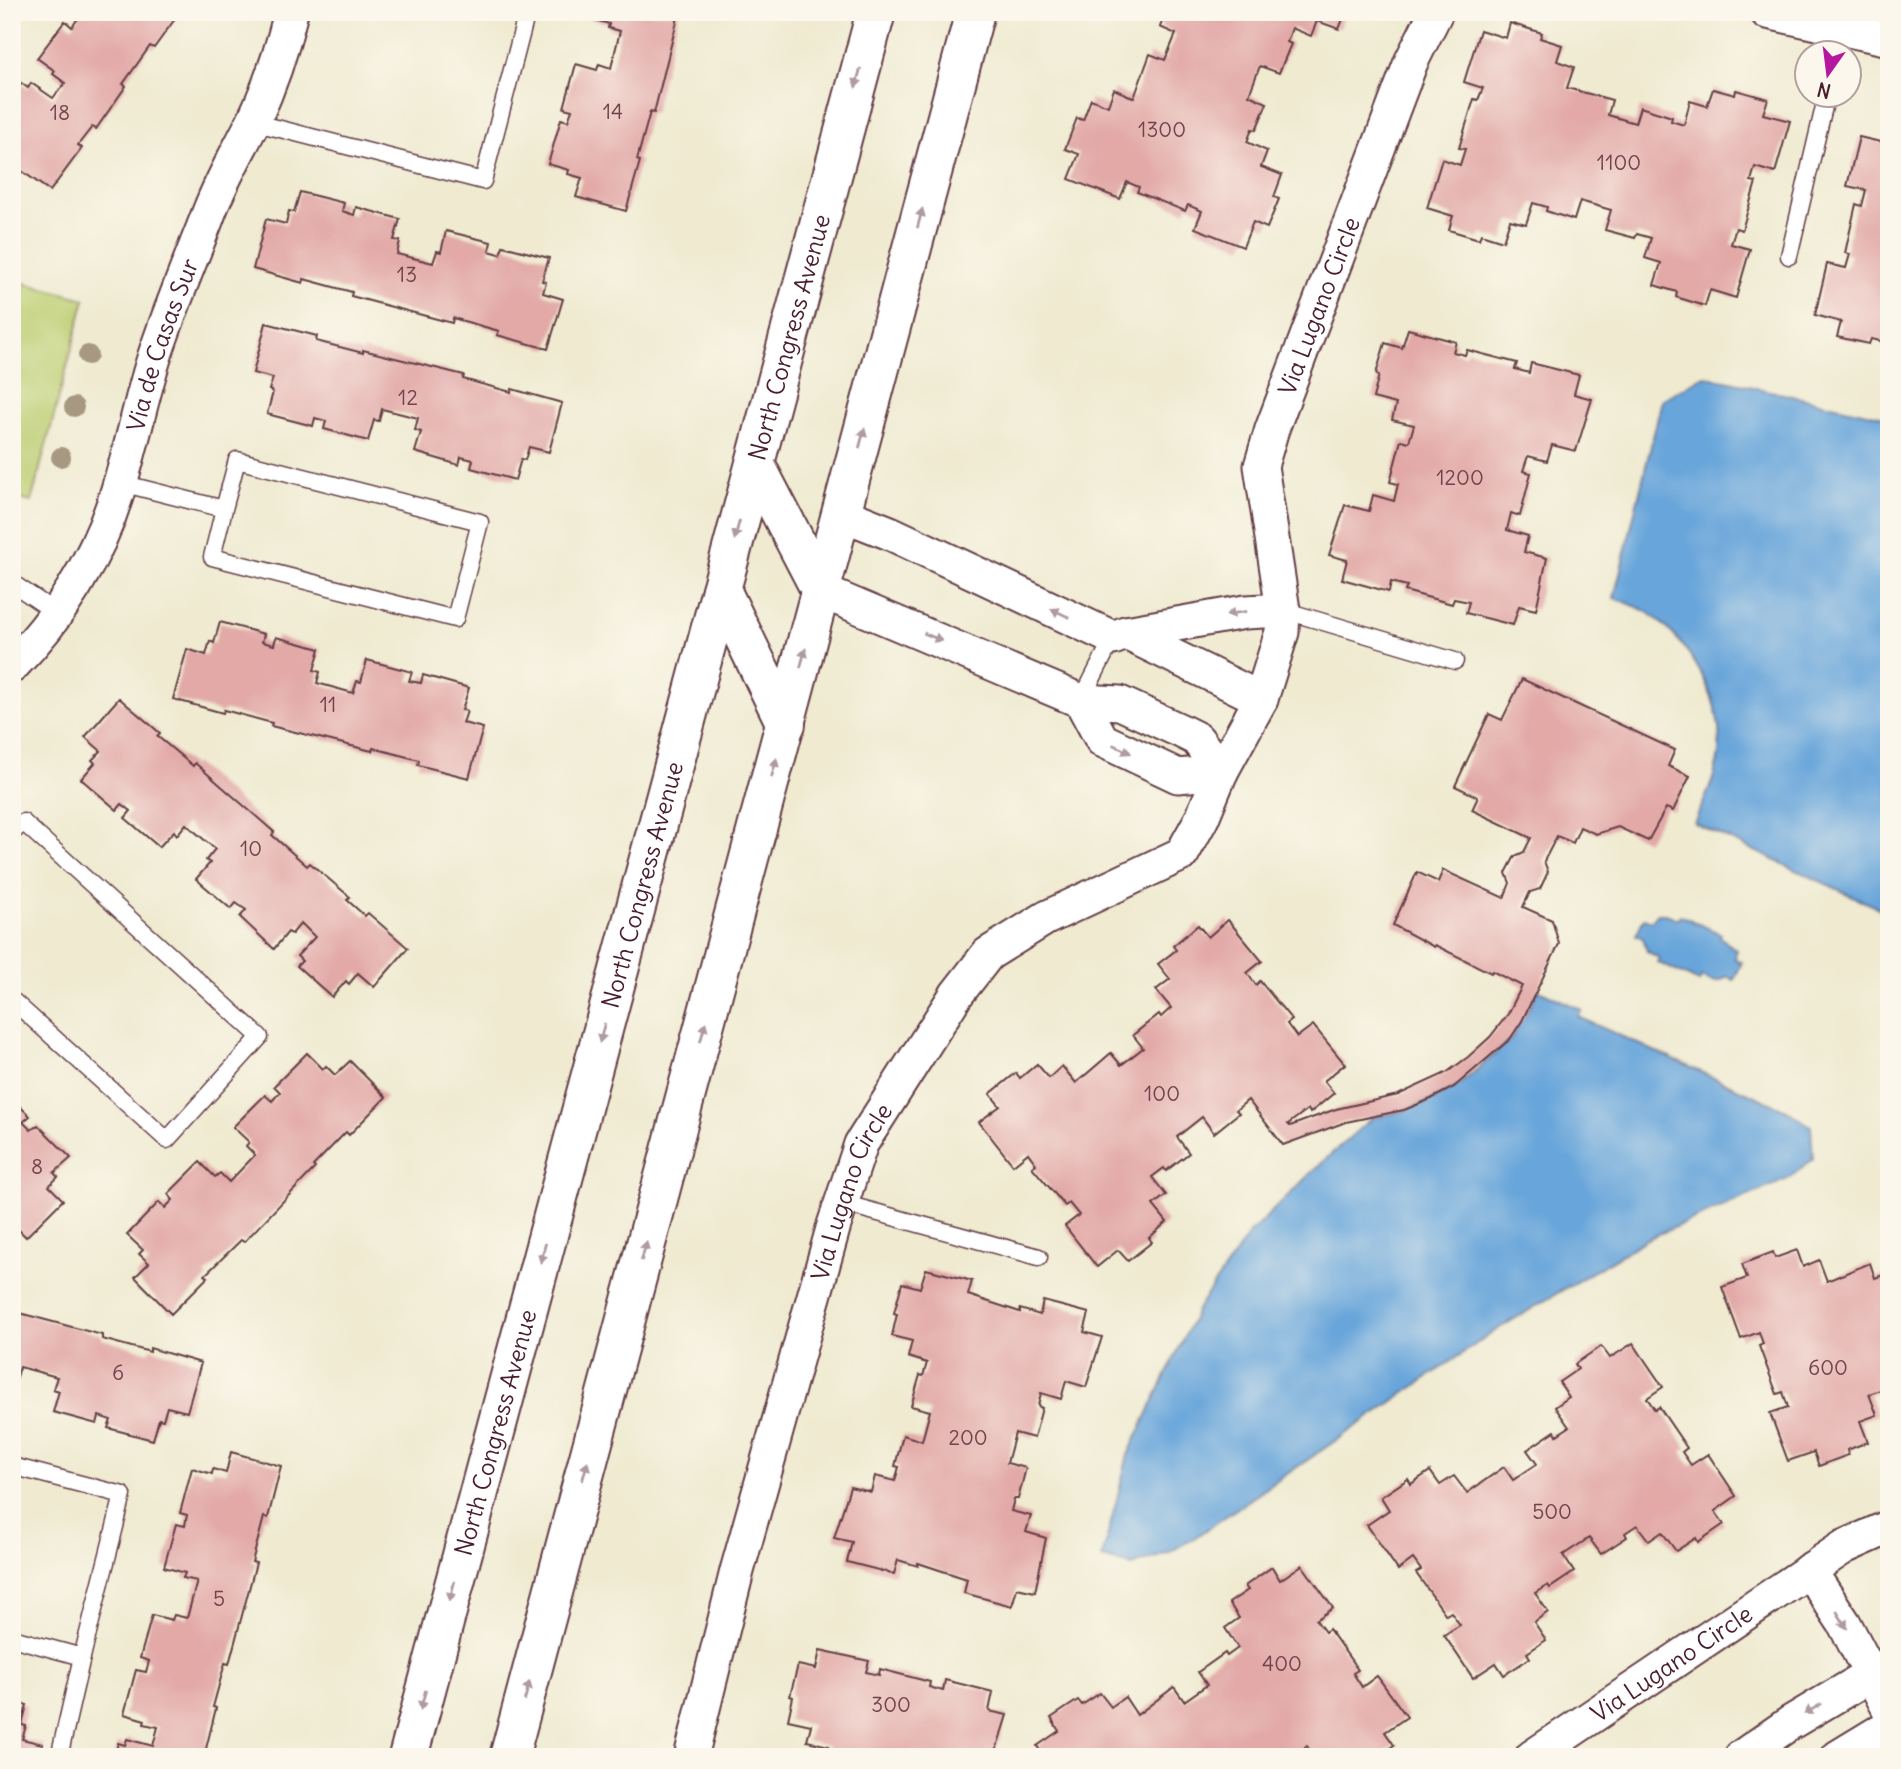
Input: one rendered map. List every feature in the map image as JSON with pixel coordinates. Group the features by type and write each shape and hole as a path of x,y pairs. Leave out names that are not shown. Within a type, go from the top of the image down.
{"main road":[{"name":"North Congress Avenue","path":"408,1757 876,12"},
{"path":"509,1757 975,12"},
{"path":"755,464 821,591"},
{"path":"721,590 786,724"}],"street":[{"name":"Via de Casas Sur","path":"12,666 58,614 101,539 121,483 156,353 216,193 253,122 281,56 291,12"},
{"name":"Via Lugano Circle","path":"691,1757 737,1571 861,1144 956,995 988,954 1046,918 1182,854 1202,818 1221,772 1261,699 1282,632 1283,610 1261,467 1277,416 1411,62 1436,12"},
{"path":"1767,12 1832,38"},
{"path":"1862,40 1889,39"},
{"path":"842,514 1261,699"},
{"path":"821,591 1081,701 1102,740 1178,776 1221,772"},
{"path":"1119,636 1245,611 1283,610"},
{"name":"Via Lugano Circle","path":"1532,1757 1844,1547 1889,1527"},
{"path":"1809,1570 1844,1623 1880,1669 1889,1709"},
{"path":"1741,1757 1790,1723 1880,1669"},
{"path":"1838,1757 1889,1726"}],"lane":[{"path":"253,122 483,181 527,12"},
{"path":"1789,257 1824,108"},
{"path":"237,460 480,522 455,619 212,557 224,509 237,460"},
{"path":"121,483 224,509"},
{"path":"12,583 58,614"},
{"path":"1283,610 1455,661"},
{"path":"1081,701 1119,636"},
{"path":"12,833 23,822 261,1037 166,1140 12,1000"},
{"path":"842,1203 1039,1257"},
{"path":"12,1466 123,1495 59,1757"},
{"path":"12,1638 82,1657"}],"green space":[{"path":"12,280 85,299 31,502 12,497"}],"water":[{"path":"1704,376 1889,418 1889,913 1694,823 1716,768 1719,725 1714,704 1696,664 1669,630 1645,611 1614,598 1662,400"},
{"path":"1658,914 1678,919 1680,915 1721,934 1720,937 1736,950 1735,959 1742,962 1734,980 1727,976 1717,981 1701,977 1699,982 1657,962 1659,958 1647,951 1643,938 1636,935 1644,918 1651,921"},
{"path":"1539,990 1582,1010 1578,1017 1786,1110 1811,1126 1813,1159 1788,1179 1647,1239 1498,1329 1194,1538 1168,1553 1132,1566 1102,1558 1128,1455 1199,1306 1250,1233 1320,1164 1372,1118 1403,1111 1431,1100 1455,1088 1478,1069 1511,1039"}],"building":[{"path":"73,12 180,12 154,48 150,46 96,129 92,127 78,145 82,148 50,191 12,164 12,154 20,144 12,139 12,95 21,83 28,88 31,83 53,98 65,83 53,74 55,71 37,58 65,21 72,27 79,17"},
{"path":"589,12 679,13 654,113 650,112 637,160 640,161 626,211 576,197 582,178 568,174 569,170 548,164 561,119 568,121 572,110 564,108 576,64 597,70 599,64 611,68 620,31 608,28 609,24 588,18"},
{"path":"1166,12 1346,12 1339,29 1317,21 1311,36 1292,28 1287,42 1291,44 1279,73 1260,66 1249,95 1267,103 1256,130 1252,129 1247,142 1267,151 1261,167 1282,175 1274,197 1279,199 1267,228 1253,222 1243,247 1195,228 1202,211 1188,205 1185,211 1137,192 1139,187 1127,182 1120,199 1069,179 1079,154 1065,149 1077,118 1083,120 1091,99 1108,106 1114,89 1134,98 1150,54 1165,60 1176,34 1160,27"},
{"path":"1510,23 1542,33 1540,38 1562,45 1557,61 1574,67 1567,88 1612,100 1608,115 1635,123 1640,107 1672,117 1671,121 1684,125 1690,101 1707,106 1713,89 1735,95 1736,90 1768,99 1763,114 1790,121 1775,173 1755,167 1751,181 1756,182 1742,230 1736,228 1731,244 1750,249 1736,298 1710,290 1705,306 1676,297 1677,292 1654,285 1661,263 1645,258 1651,238 1637,234 1635,238 1605,230 1611,210 1580,201 1574,220 1546,211 1547,207 1533,203 1526,224 1510,220 1503,241 1481,234 1479,239 1449,230 1453,216 1427,208 1442,159 1460,165 1465,149 1459,148 1474,99 1478,100 1483,88 1464,82 1480,30 1506,38"},
{"path":"1888,130 1889,343 1871,339 1869,344 1837,337 1841,322 1815,315 1827,264 1846,268 1850,254 1845,253 1856,204 1862,206 1866,190 1847,186 1859,137 1885,143"},
{"path":"300,192 344,203 342,211 354,215 356,207 400,219 394,240 400,241 397,254 433,263 437,251 441,252 446,231 491,242 489,251 500,254 503,246 549,258 542,281 546,282 543,293 563,299 548,349 497,335 499,331 453,318 452,323 351,296 352,292 304,279 303,283 253,269 266,219 286,224 289,211 294,212"},
{"path":"266,323 317,336 316,341 464,375 463,379 562,403 549,452 529,447 525,460 521,459 515,480 471,468 473,460 461,457 459,465 415,452 421,432 415,430 418,418 382,409 379,421 374,420 368,441 324,429 326,421 315,418 313,426 267,414 273,392 269,390 273,378 253,373"},
{"path":"1408,329 1456,342 1453,352 1465,355 1467,350 1517,363 1515,369 1529,373 1531,363 1579,375 1574,394 1592,399 1576,451 1552,445 1547,461 1528,456 1523,471 1531,473 1520,516 1511,513 1507,530 1528,536 1524,552 1547,558 1536,610 1519,606 1513,625 1466,613 1469,602 1454,599 1452,604 1405,591 1407,586 1391,582 1389,592 1342,579 1347,560 1329,555 1345,505 1369,511 1373,495 1394,501 1398,484 1390,482 1401,440 1409,442 1414,425 1392,420 1396,404 1373,398 1379,375 1376,374 1385,343 1402,348"},
{"path":"220,622 264,634 262,642 274,645 276,637 320,649 314,670 320,672 317,683 353,693 357,681 361,682 367,660 412,672 409,681 421,683 423,675 469,688 462,710 467,711 463,723 483,728 469,778 418,765 419,760 271,726 272,723 173,699 187,649 206,655 210,641 214,643"},
{"path":"1522,679 1675,750 1668,766 1690,776 1673,811 1666,808 1648,841 1618,827 1596,834 1580,827 1573,843 1557,836 1544,861 1548,872 1540,889 1530,892 1523,907 1552,920 1559,944 1522,1021 1510,1039 1454,1087 1431,1099 1404,1110 1346,1122 1283,1145 1248,1100 1236,1110 1239,1113 1214,1133 1202,1117 1177,1137 1189,1153 1166,1171 1164,1168 1152,1177 1166,1195 1153,1205 1167,1222 1149,1238 1152,1242 1128,1261 1118,1250 1097,1267 1065,1226 1079,1215 1069,1203 1065,1206 1032,1167 1036,1164 1028,1153 1013,1165 979,1122 1000,1106 990,1094 1016,1073 1020,1078 1037,1064 1049,1078 1062,1066 1076,1083 1111,1053 1121,1065 1143,1048 1133,1035 1171,1008 1156,990 1170,979 1158,964 1176,950 1173,946 1198,925 1208,937 1228,920 1262,961 1247,973 1256,985 1260,981 1292,1020 1287,1024 1297,1037 1313,1025 1345,1064 1324,1081 1334,1093 1310,1113 1308,1109 1288,1124 1290,1126 1336,1109 1398,1095 1446,1073 1468,1057 1490,1037 1508,1014 1522,986 1435,945 1434,947 1393,925 1417,872 1438,882 1443,870 1504,898 1510,883 1506,873 1515,856 1524,852 1531,838 1472,810 1478,797 1455,786 1489,714 1502,720"},
{"path":"119,698 160,733 157,736 193,766 195,763 274,832 272,835 307,866 310,863 350,897 347,900 365,916 368,913 408,948 374,987 358,973 349,984 346,981 332,997 297,966 302,961 297,956 315,937 301,923 292,934 288,932 274,949 240,917 246,910 236,903 231,909 196,879 210,863 206,860 215,849 186,824 177,835 174,831 159,847 125,818 131,811 122,804 117,810 81,779 101,751 85,737"},
{"path":"307,1053 323,1069 326,1066 335,1075 350,1061 386,1097 349,1135 346,1132 244,1242 241,1240 205,1275 208,1277 171,1314 135,1277 149,1263 139,1254 143,1250 127,1235 159,1202 165,1208 173,1200 168,1194 200,1162 215,1177 220,1173 229,1182 255,1155 246,1146 249,1142 233,1127 265,1095 272,1101 280,1092 274,1086"},
{"path":"12,1099 30,1116 23,1122 31,1130 38,1125 71,1158 54,1173 58,1177 49,1186 63,1200 26,1237 12,1223"},
{"path":"1797,1250 1803,1267 1819,1260 1827,1281 1870,1263 1875,1278 1889,1273 1889,1391 1885,1392 1883,1389 1869,1394 1877,1415 1860,1421 1868,1442 1847,1450 1848,1455 1819,1466 1814,1452 1788,1461 1770,1413 1788,1407 1783,1392 1777,1394 1759,1346 1763,1344 1759,1332 1741,1339 1722,1287 1747,1278 1742,1264 1773,1252 1775,1258"},
{"path":"926,1269 972,1281 968,1295 1020,1312 1020,1309 1040,1315 1043,1301 1089,1313 1084,1332 1102,1337 1086,1387 1066,1381 1061,1399 1041,1393 1038,1406 1042,1408 1034,1438 1015,1433 1007,1463 1026,1468 1018,1499 1014,1499 1011,1511 1031,1516 1026,1532 1046,1538 1035,1592 1017,1588 1012,1606 964,1593 967,1579 918,1563 918,1566 898,1560 894,1574 847,1562 852,1542 834,1538 850,1487 871,1492 875,1476 895,1481 899,1467 895,1466 903,1435 922,1441 930,1411 911,1406 920,1375 923,1376 927,1363 908,1357 912,1341 892,1336 897,1314 894,1313 902,1283 920,1288"},
{"path":"12,1311 102,1335 102,1339 150,1352 150,1348 201,1363 187,1412 167,1407 163,1420 159,1419 153,1440 108,1428 111,1420 99,1416 97,1424 53,1412 59,1391 53,1389 57,1377 20,1367 16,1380 12,1379"},
{"path":"1633,1343 1663,1387 1647,1398 1655,1410 1659,1407 1687,1448 1682,1452 1691,1465 1708,1454 1736,1496 1715,1511 1724,1524 1698,1542 1696,1538 1676,1551 1662,1532 1649,1541 1637,1525 1625,1533 1627,1537 1601,1554 1589,1538 1563,1555 1574,1572 1550,1588 1548,1585 1535,1593 1548,1612 1534,1622 1546,1640 1527,1653 1530,1658 1504,1675 1496,1663 1473,1678 1444,1635 1460,1625 1451,1612 1446,1615 1416,1573 1421,1570 1413,1559 1398,1570 1367,1525 1389,1510 1381,1497 1408,1479 1411,1484 1430,1471 1440,1485 1454,1476 1467,1493 1504,1467 1513,1480 1537,1464 1527,1450 1555,1431 1557,1435 1569,1427 1555,1407 1569,1397 1559,1382 1578,1369 1575,1364 1601,1346 1610,1358"},
{"path":"231,1452 281,1466 268,1518 264,1517 252,1562 256,1563 229,1664 225,1663 213,1707 216,1708 204,1757 114,1757 118,1743 125,1745 127,1739 153,1746 158,1727 144,1724 145,1720 124,1714 136,1670 146,1672 149,1661 140,1658 152,1615 172,1620 174,1615 187,1618 197,1581 183,1578 185,1573 164,1567 176,1524 185,1526 187,1515 180,1513 192,1468 212,1474 213,1469 226,1473"},
{"path":"1302,1565 1333,1608 1316,1620 1325,1632 1329,1629 1358,1670 1353,1673 1362,1687 1377,1676 1407,1717 1385,1732 1394,1745 1378,1757 1335,1757 1332,1753 1327,1757 1315,1757 1307,1746 1295,1754 1297,1757 1044,1757 1037,1746 1059,1731 1051,1718 1078,1700 1082,1705 1100,1693 1111,1707 1125,1697 1137,1715 1174,1687 1184,1701 1207,1685 1198,1672 1225,1653 1227,1656 1238,1648 1225,1628 1239,1618 1229,1603 1248,1590 1245,1586 1272,1567 1280,1580"},
{"path":"820,1650 869,1661 866,1672 879,1675 880,1669 930,1682 929,1687 943,1691 945,1680 993,1692 989,1711 1007,1715 994,1757 826,1757 829,1746 807,1741 811,1725 788,1720 793,1697 790,1696 798,1665 816,1669"},
{"path":"12,1701 27,1705 22,1739 43,1744 39,1757 12,1757"}]}
